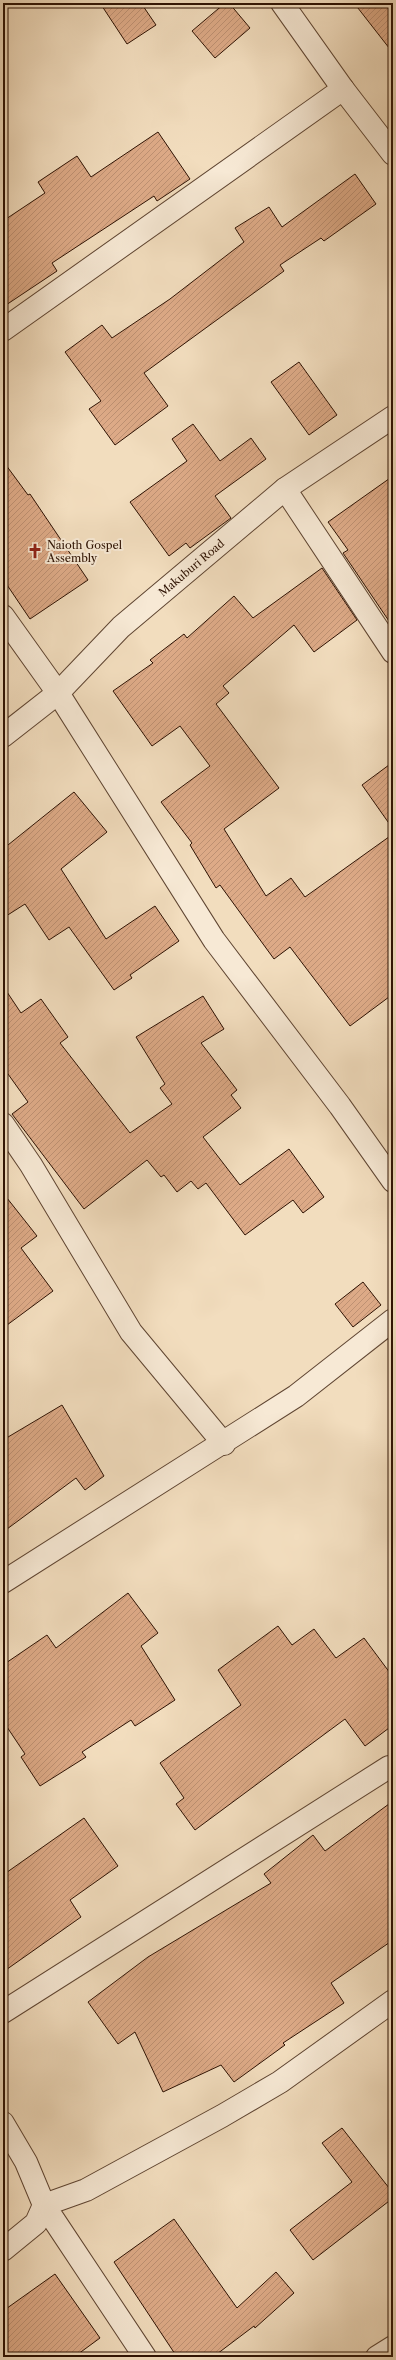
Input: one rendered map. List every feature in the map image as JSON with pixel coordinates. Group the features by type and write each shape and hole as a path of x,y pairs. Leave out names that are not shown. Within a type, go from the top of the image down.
{"street":[{"path":"282,3 343,89 393,154"},
{"path":"3,330 343,89"},
{"name":"Makuburi Road","path":"3,736 58,693 121,627 285,489 393,417"},
{"path":"285,489 393,652"},
{"path":"3,616 58,693 214,940 340,1106 393,1180"},
{"path":"3,1124 31,1165 130,1332 224,1444"},
{"path":"3,1582 224,1444 296,1396 393,1320"},
{"path":"3,2012 389,1767"},
{"path":"3,2250 36,2223 44,2205 86,2190 229,2112 280,2082 393,2000"},
{"path":"3,2124 26,2162 44,2205 145,2357"},
{"path":"377,2357 393,2347"}],"building":[{"path":"100,3 141,3 156,25 127,44"},
{"path":"225,3 229,3 250,28 215,58 192,31"},
{"path":"354,3 393,3 393,53"},
{"path":"158,132 190,179 157,201 154,196 52,263 57,271 3,307 3,221 45,193 38,182 77,156 91,177"},
{"path":"355,174 376,204 324,241 321,238 280,265 284,271 144,373 168,406 115,445 89,409 101,401 65,352 102,325 112,338 170,299 244,242 235,228 269,207 282,227"},
{"path":"299,362 337,415 309,435 271,382"},
{"path":"193,424 220,461 251,438 266,459 215,496 231,518 190,548 186,543 169,556 130,502 187,461 172,439"},
{"path":"3,461 28,495 30,494 88,580 30,619 3,579"},
{"path":"393,476 393,627 343,553 348,550 328,522"},
{"path":"322,568 357,620 314,652 294,625 223,686 229,693 216,704 279,788 224,829 266,896 291,878 305,897 393,834 393,994 350,1026 290,947 274,959 220,885 216,888 190,845 192,843 161,802 210,766 180,726 152,746 113,691 153,663 150,660 184,634 187,638 234,596 253,618"},
{"path":"393,762 393,829 362,785"},
{"path":"74,792 107,832 61,869 106,939 155,906 179,941 130,975 132,978 114,990 69,927 49,940 25,904 3,918 3,849"},
{"path":"3,986 21,1013 41,999 68,1037 60,1043 130,1133 172,1104 160,1088 165,1084 136,1037 203,996 224,1029 201,1043 237,1090 231,1095 241,1108 203,1137 240,1185 289,1149 324,1197 303,1213 293,1200 245,1235 206,1183 198,1189 191,1181 177,1192 164,1175 161,1177 147,1160 84,1209 12,1114 28,1102 3,1067"},
{"path":"3,1193 37,1236 21,1248 53,1291 3,1328"},
{"path":"363,1282 381,1305 353,1327 335,1304"},
{"path":"62,1405 104,1476 85,1490 76,1478 3,1532 3,1440"},
{"path":"128,1593 158,1633 141,1646 175,1700 135,1726 131,1720 82,1752 86,1757 40,1786 21,1757 25,1754 3,1721 3,1665 47,1635 56,1648"},
{"path":"278,1626 292,1645 314,1629 336,1658 364,1638 393,1677 393,1725 365,1746 345,1719 195,1830 176,1804 184,1798 160,1763 241,1705 218,1670"},
{"path":"393,1801 393,1940 331,1983 344,2003 283,2043 285,2045 234,2082 221,2065 163,2092 135,2032 118,2044 88,2002 148,1957 271,1883 264,1874 313,1835 325,1851"},
{"path":"84,1818 118,1866 70,1900 81,1917 3,1972 3,1875"},
{"path":"342,2128 393,2193 393,2198 313,2260 290,2230 352,2182 322,2143"},
{"path":"174,2219 237,2308 276,2272 294,2293 255,2328 254,2326 213,2357 177,2357 114,2262"},
{"path":"55,2274 100,2338 74,2357 3,2357 3,2311"}],"place":[{"name":"Naioth Gospel Assembly","path":"35,551"}]}
